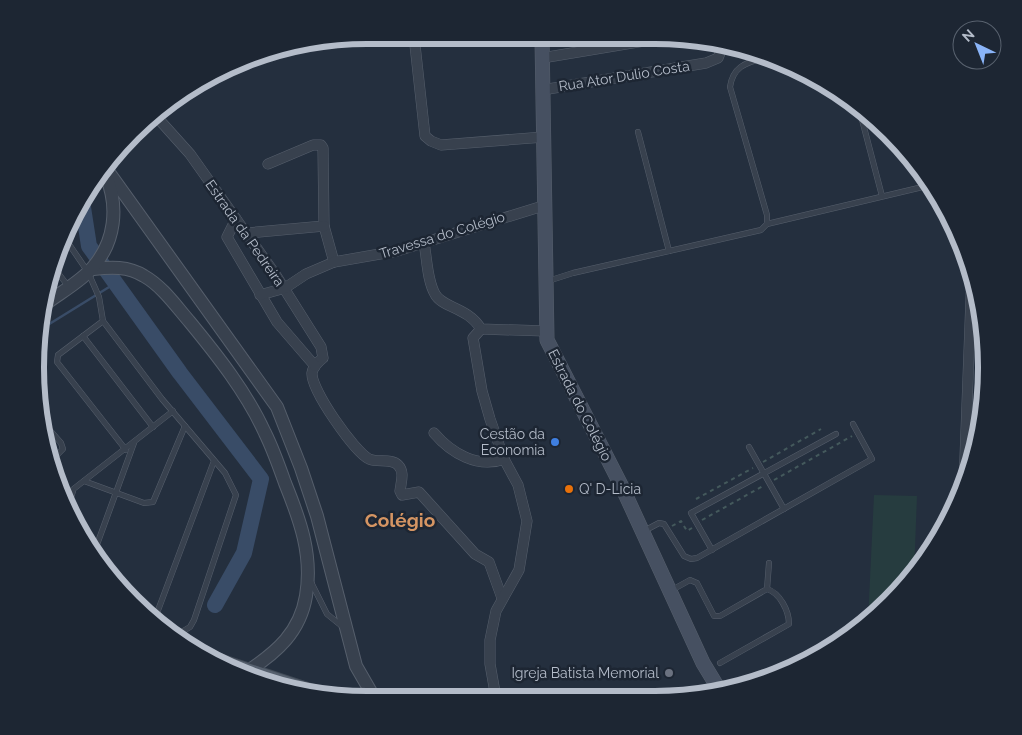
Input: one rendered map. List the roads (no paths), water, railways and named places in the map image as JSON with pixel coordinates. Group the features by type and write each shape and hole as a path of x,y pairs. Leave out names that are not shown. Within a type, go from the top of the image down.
{"main road":[{"name":"Estrada do Colégio","path":"542,44 546,205 546,331 552,351 643,531 714,686"}],"street":[{"path":"415,44 422,91 425,136 431,141 441,144 544,137"},
{"path":"542,58 626,44"},
{"name":"Rua Ator Dulio Costa","path":"542,90 715,60 720,51"},
{"name":"Estrada da Pedreira","path":"159,120 190,154 285,288 321,347 323,358 315,366"},
{"path":"268,164 313,145 321,145 324,152 324,226 334,262"},
{"path":"108,174 202,305 262,382 284,422 317,516 344,628 356,666 370,691"},
{"path":"51,300 97,268 105,252 114,221 114,202 106,176"},
{"name":"Travessa do Colégio","path":"260,295 285,288 306,274 334,262 397,251 469,227 546,205"},
{"path":"236,219 228,237 277,322 315,366 313,378 323,400 355,446 370,460 394,462 400,467 402,474 400,491 402,495 419,492 430,502 451,530 475,554 489,562 502,598"},
{"path":"247,233 324,226"},
{"path":"424,243 435,295 441,301 469,314 481,329 546,331"},
{"path":"97,268 134,271 157,286 214,352 265,432 305,536 308,577 304,606 292,634 280,648 249,669"},
{"path":"965,458 971,300"},
{"path":"481,329 473,338 473,345 482,391 504,460 518,485 526,522 519,570 496,611 489,651 495,691"},
{"path":"243,396 262,382"},
{"path":"265,432 284,422"},
{"path":"434,433 445,445 459,454 486,464 504,460"}],"lane":[{"path":"756,60 739,67 732,76 730,87 767,215 767,224"},
{"path":"862,119 882,196"},
{"path":"638,132 669,251"},
{"path":"545,282 573,273 761,230 767,224 923,187"},
{"path":"69,242 97,268 96,290 100,297 103,321 214,461 233,487 236,495 235,503 194,620 190,627 181,632"},
{"path":"58,274 68,287"},
{"path":"103,321 58,355 57,362 126,450"},
{"path":"83,336 153,427"},
{"path":"69,493 126,450 173,411"},
{"path":"643,531 659,523 664,524 687,558 697,558 872,459 853,424"},
{"path":"84,481 144,503 153,502 185,426"},
{"path":"50,430 61,443 63,449 56,455"},
{"path":"712,550 691,513 836,434"},
{"path":"97,545 134,443"},
{"path":"749,448 784,509"},
{"path":"157,613 214,461"},
{"path":"71,497 73,490"},
{"path":"767,589 769,563"},
{"path":"308,577 327,614 344,628"},
{"path":"671,591 690,580 697,583 714,616 720,616 767,589 773,591 778,596 789,615 789,624 720,663"}],"waterway":[{"path":"84,212 89,246 180,373 261,479 244,553 215,605"},
{"path":"47,325 114,284"}],"place":[{"name":"Cestão da Economia","path":"555,442"},
{"name":"Q' D-Licia","path":"569,489"},
{"name":"Igreja Batista Memorial","path":"669,673"}],"district":[{"name":"Colégio","path":"400,520"}]}
